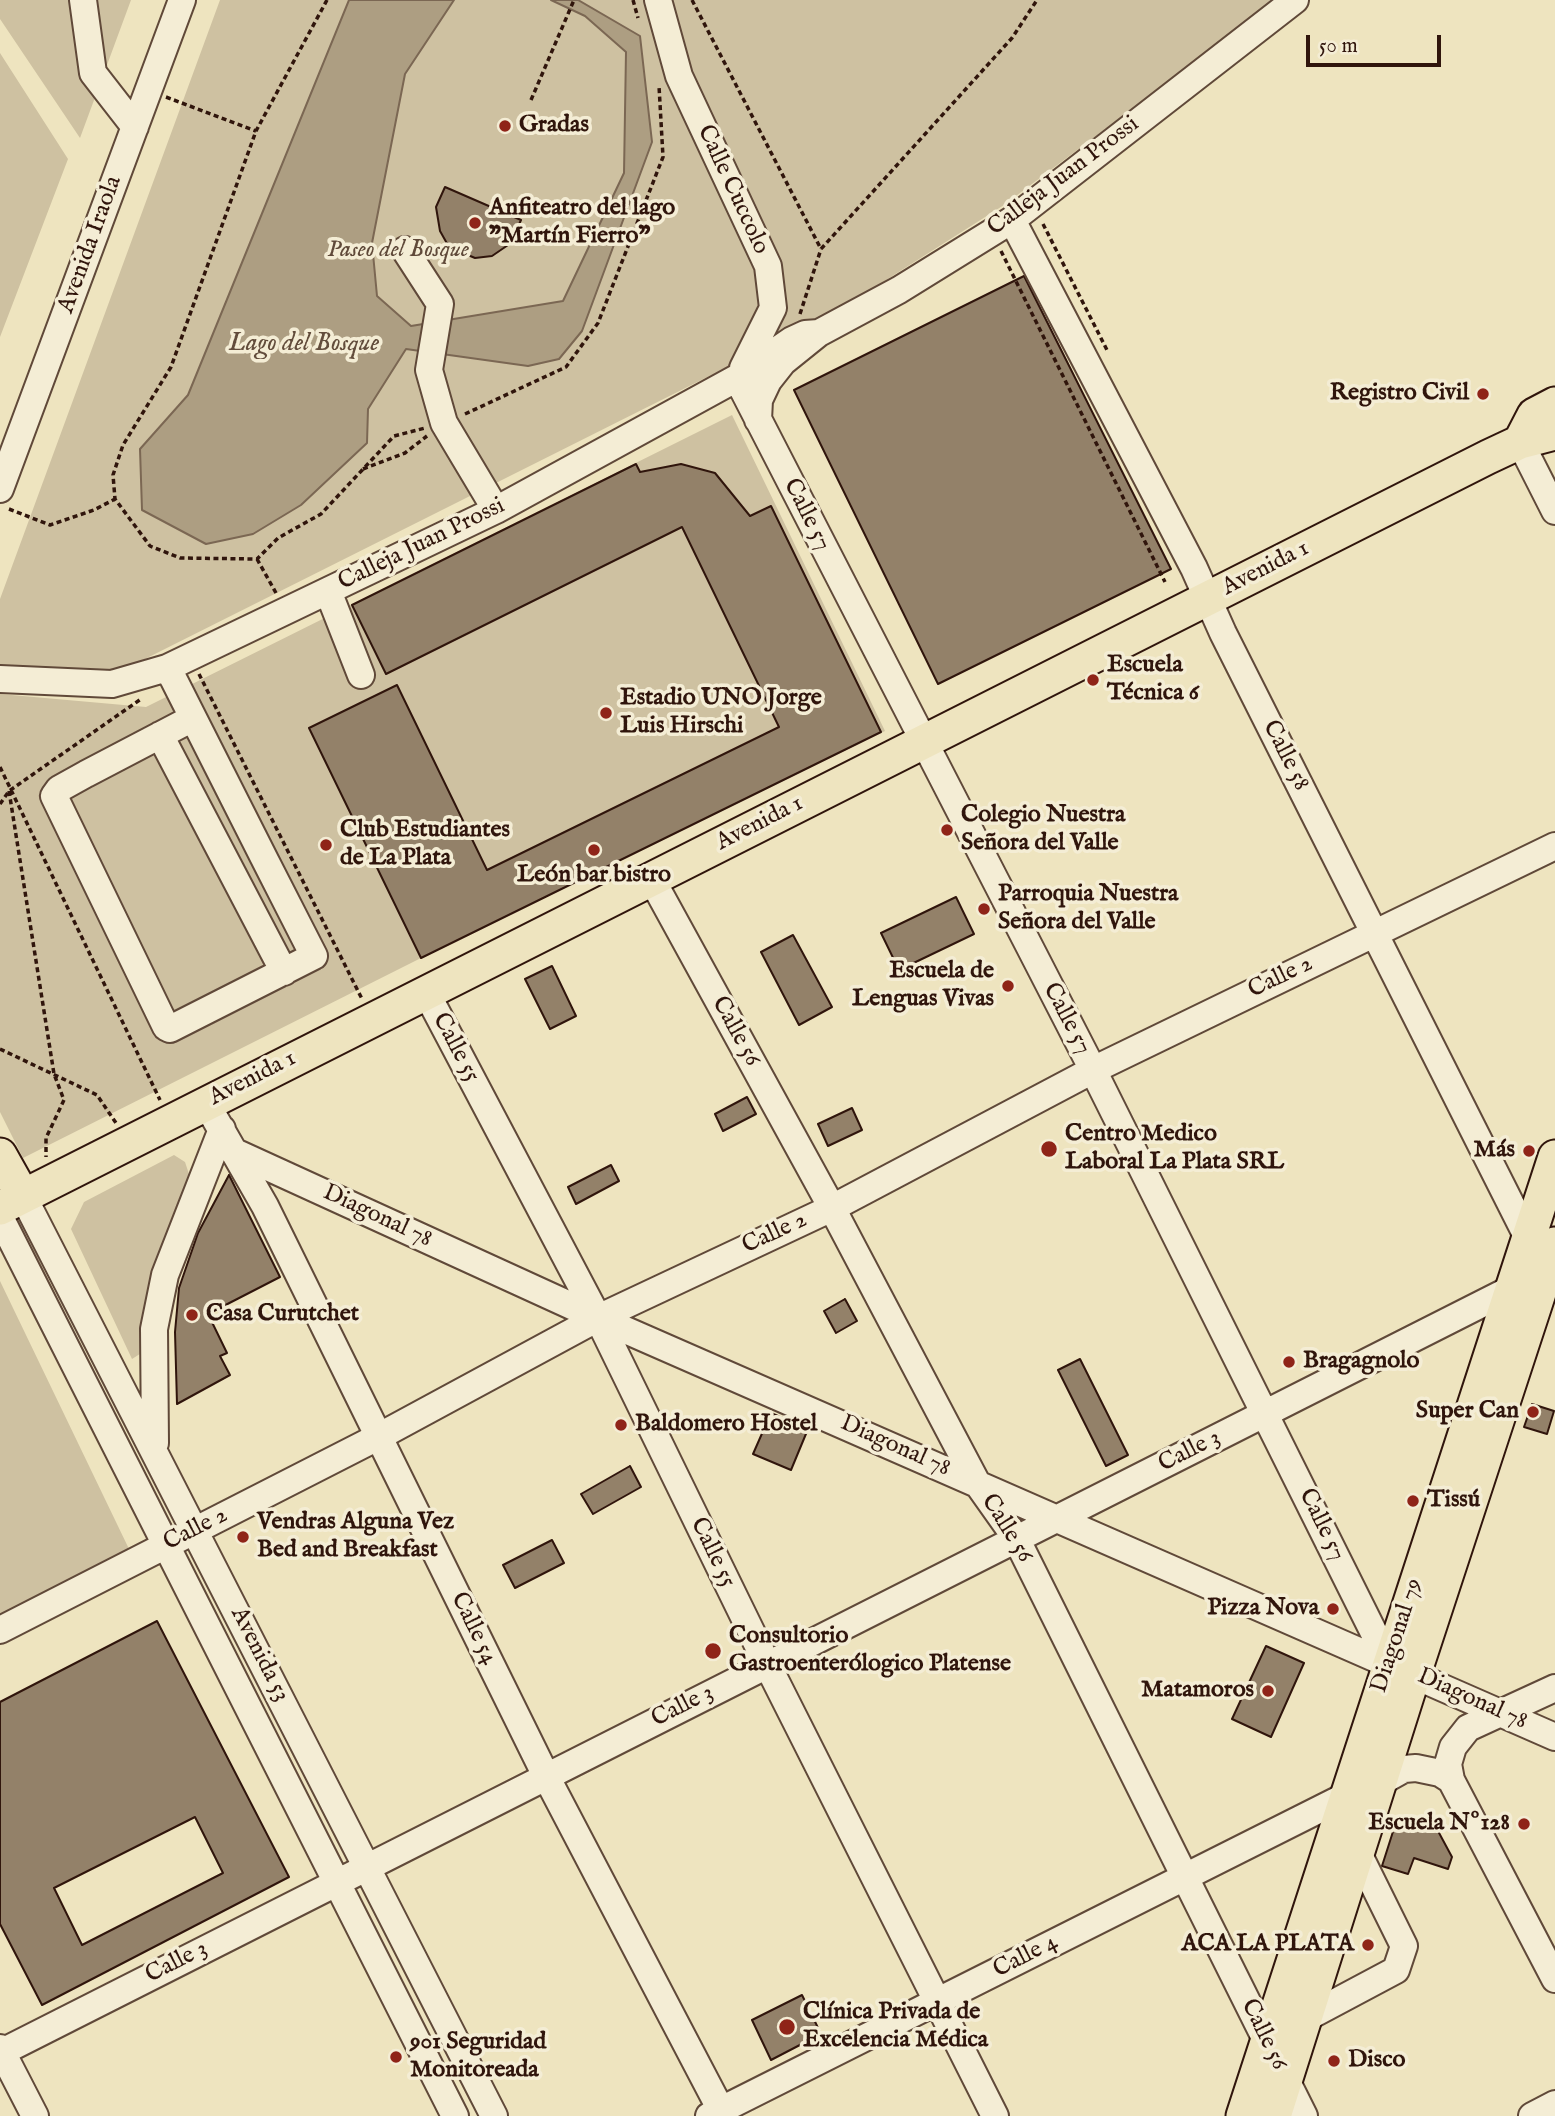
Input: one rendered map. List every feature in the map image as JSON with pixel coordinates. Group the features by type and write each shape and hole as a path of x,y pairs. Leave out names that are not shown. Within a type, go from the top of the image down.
{"main road":[{"path":"1520,442 1534,415 1555,404"},
{"name":"Avenida 1","path":"17,1201 171,1121 214,1116 372,1019 1520,442 1555,433"},
{"path":"0,1155 17,1201"},
{"name":"Diagonal 79","path":"1243,2116 1345,1797 1401,1669 1548,1264 1555,1157"},
{"name":"Diagonal 79","path":"1274,2116 1379,1783 1401,1669 1514,1287 1548,1264"}],"street":[{"path":"82,0 93,73 135,127"},
{"name":"Avenida Iraola","path":"0,489 182,0"},
{"name":"Calle Cuccolo","path":"658,0 679,76 768,266 773,308 737,378"},
{"name":"Calleja Juan Prossi","path":"758,420 759,400 768,381 783,362 819,333 899,290 1002,226 1295,0"},
{"name":"Calle 58","path":"1002,226 1207,598 1376,933 1548,1264"},
{"path":"405,250 440,304 429,370 444,424 496,510"},
{"name":"Calleja Juan Prossi","path":"0,679 112,684 177,667 286,611 496,510 737,378 792,340 805,334 819,333"},
{"name":"Calle 57","path":"737,378 1266,1413 1401,1669"},
{"path":"1520,442 1555,511"},
{"path":"328,591 360,676"},
{"path":"177,667 194,718 314,956 175,1028 166,1027 54,796 59,789 194,718"},
{"path":"160,735 284,972"},
{"name":"Calle 2","path":"0,1630 377,1437 598,1318 832,1208 1093,1070 1555,846"},
{"name":"Calle 56","path":"651,878 832,1208 977,1483 1016,1538 1304,2116"},
{"name":"Calle 55","path":"426,992 598,1318 767,1664 995,2116"},
{"path":"155,1449 154,1328 165,1275 214,1116"},
{"name":"Calle 54","path":"214,1116 237,1153 546,1776 718,2114"},
{"name":"Diagonal 78","path":"237,1153 598,1318 1555,1737"},
{"name":"Avenida 53","path":"17,1201 155,1449 494,2116"},
{"name":"Avenida 53","path":"17,1201 168,1544 455,2116"},
{"name":"Calle 3","path":"1,2051 1514,1287"},
{"path":"1555,1688 1468,1728 1459,1736 1448,1764 1451,1780 1555,1979"},
{"path":"1379,1783 1404,1769 1416,1768 1440,1773 1451,1780"},
{"name":"Calle 4","path":"718,2114 1345,1797"},
{"path":"1304,2020 1396,1970 1404,1946 1357,1852"},
{"path":"1,2051 35,2116"},
{"path":"1532,2116 1555,2104"}],"path":[{"path":"327,0 256,131 172,367 123,445 113,475 115,499 150,546 180,558 257,559 278,538 321,514 394,436 444,424 566,367 598,323 663,157 659,83"},
{"path":"531,100 574,0"},
{"path":"633,0 640,24"},
{"path":"692,0 821,249"},
{"path":"792,340 821,249 1012,38 1037,0"},
{"path":"149,90 256,131"},
{"path":"1002,226 1165,582"},
{"path":"361,470 405,453 444,424"},
{"path":"0,506 50,525 94,510 115,499"},
{"path":"257,559 286,611"},
{"path":"0,804 9,792 177,667 372,1019"},
{"path":"0,767 9,792 171,1121"},
{"path":"9,792 54,1074 64,1100 17,1201"},
{"path":"0,1049 97,1095 129,1142"}],"green space":[{"path":"0,0 131,0 80,138 0,19"},
{"name":"Paseo del Bosque","path":"220,0 1277,0 1004,205 831,315 113,675 0,668 0,599"},
{"path":"0,53 68,159 0,337"},
{"name":"Club Estudiantes de La Plata","path":"732,415 885,731 421,958 23,1158 0,1112 0,694 146,707"},
{"path":"174,1155 185,1162 190,1177 143,1352 132,1359 71,1229 84,1202"},
{"path":"0,1281 129,1549 0,1617"}],"water":[{"name":"Lago del Bosque","path":"349,0 454,0 405,74 372,243 377,296 411,326 563,301 624,173 626,52 585,16 551,0 578,0 640,36 652,142 582,331 559,359 528,366 406,349 368,409 367,443 301,505 253,534 206,544 142,510 140,449 188,395"}],"building":[{"path":"445,187 521,220 511,243 492,256 475,258 449,247 440,231 436,207"},
{"path":"1024,276 1171,569 938,684 794,390"},
{"path":"636,464 640,472 681,464 715,473 750,516 771,506 881,732 421,958 309,728 397,685 487,870 779,727 682,527 386,674 352,605"},
{"path":"956,897 974,934 899,970 881,933"},
{"path":"793,935 832,1007 799,1025 761,952"},
{"path":"552,966 576,1016 550,1029 525,979"},
{"path":"747,1097 756,1114 723,1131 715,1114"},
{"path":"852,1108 862,1130 828,1146 818,1124"},
{"path":"611,1165 619,1181 576,1204 568,1187"},
{"path":"229,1175 280,1277 208,1314 227,1353 220,1356 230,1375 177,1404 175,1332 179,1288 198,1233"},
{"path":"845,1299 857,1321 836,1333 824,1311"},
{"path":"1080,1359 1128,1455 1106,1466 1058,1370"},
{"path":"1532,1404 1554,1411 1547,1434 1524,1427"},
{"path":"771,1413 808,1429 791,1470 753,1454"},
{"path":"630,1466 641,1487 593,1514 581,1494"},
{"path":"552,1540 564,1563 515,1588 503,1565"},
{"path":"157,1621 289,1877 42,2005 0,1924 0,1702","holes":["195,1817 223,1873 82,1945 54,1888"]},
{"name":"Matamoros","path":"1266,1646 1304,1663 1271,1737 1232,1719"},
{"path":"1398,1816 1438,1831 1452,1857 1448,1869 1414,1858 1408,1874 1382,1866"},
{"name":"Clínica Privada de Excelencia Médica","path":"802,1995 821,2034 771,2060 752,2020"}],"place":[{"name":"Gradas","path":"505,126"},
{"name":"Anfiteatro del lago \"Martín Fierro\"","path":"475,223"},
{"name":"Registro Civil","path":"1483,394"},
{"name":"Escuela Técnica 6","path":"1093,680"},
{"name":"Estadio UNO Jorge Luis Hirschi","path":"606,713"},
{"name":"Colegio Nuestra Señora del Valle","path":"947,830"},
{"name":"Club Estudiantes de La Plata","path":"326,845"},
{"name":"León bar bistro","path":"594,850"},
{"name":"Parroquia Nuestra Señora del Valle","path":"984,909"},
{"name":"Escuela de Lenguas Vivas","path":"1008,986"},
{"name":"Centro Medico Laboral La Plata SRL","path":"1049,1149"},
{"name":"Más","path":"1529,1151"},
{"name":"Casa Curutchet","path":"192,1315"},
{"name":"Bragagnolo","path":"1289,1362"},
{"name":"Super Can","path":"1533,1412"},
{"name":"Baldomero Hostel","path":"621,1425"},
{"name":"Tissú","path":"1413,1501"},
{"name":"Vendras Alguna Vez Bed and Breakfast","path":"243,1537"},
{"name":"Pizza Nova","path":"1333,1609"},
{"name":"Consultorio Gastroenterólogico Platense","path":"713,1651"},
{"name":"Matamoros","path":"1268,1691"},
{"name":"Escuela Nº128","path":"1524,1824"},
{"name":"ACA LA PLATA","path":"1368,1945"},
{"name":"Clínica Privada de Excelencia Médica","path":"787,2027"},
{"name":"901 Seguridad Monitoreada","path":"396,2057"},
{"name":"Disco","path":"1334,2061"}]}
